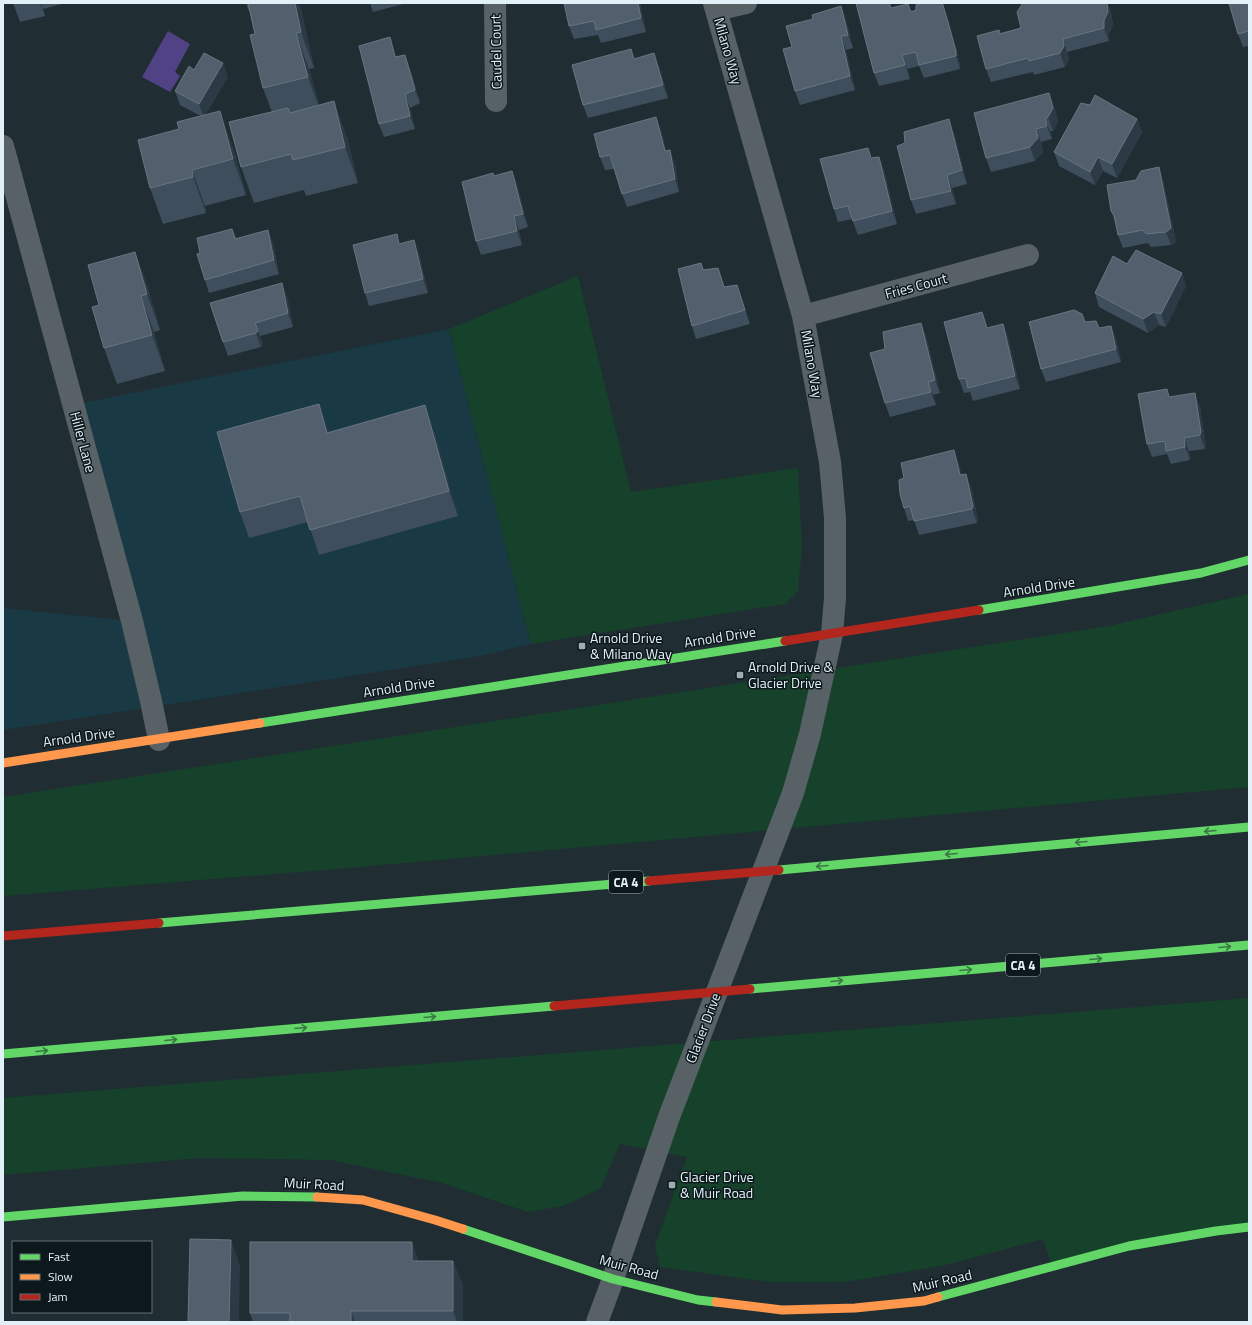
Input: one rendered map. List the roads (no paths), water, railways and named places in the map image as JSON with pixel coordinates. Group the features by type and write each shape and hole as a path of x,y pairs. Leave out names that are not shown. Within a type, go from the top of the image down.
{"main road":[{"name":"Arnold Drive","path":"3,763 159,740 1094,592 1202,572 1249,560"},
{"name":"CA 4","path":"3,936 1249,827"},
{"name":"CA 4","path":"3,1054 1249,945"},
{"name":"Muir Road","path":"3,1217 243,1196 301,1196 363,1200 435,1220 613,1279 698,1300 782,1310 855,1308 924,1301 1129,1246 1216,1231 1249,1227"}],"street":[{"name":"Caudel Court","path":"495,3 496,101"},
{"path":"715,7 746,3"},
{"name":"Milano Way","path":"715,7 803,316 830,462 835,518 835,598 832,634 810,734"},
{"name":"Hiller Lane","path":"3,146 132,621 159,740"},
{"name":"Fries Court","path":"803,316 1028,255"},
{"name":"Glacier Drive","path":"597,1322 669,1117 793,793 810,734"}],"place":[{"name":"Arnold Drive & Milano Way","path":"582,646"},
{"name":"Arnold Drive & Glacier Drive","path":"740,675"},
{"name":"Glacier Drive & Muir Road","path":"672,1185"}]}
